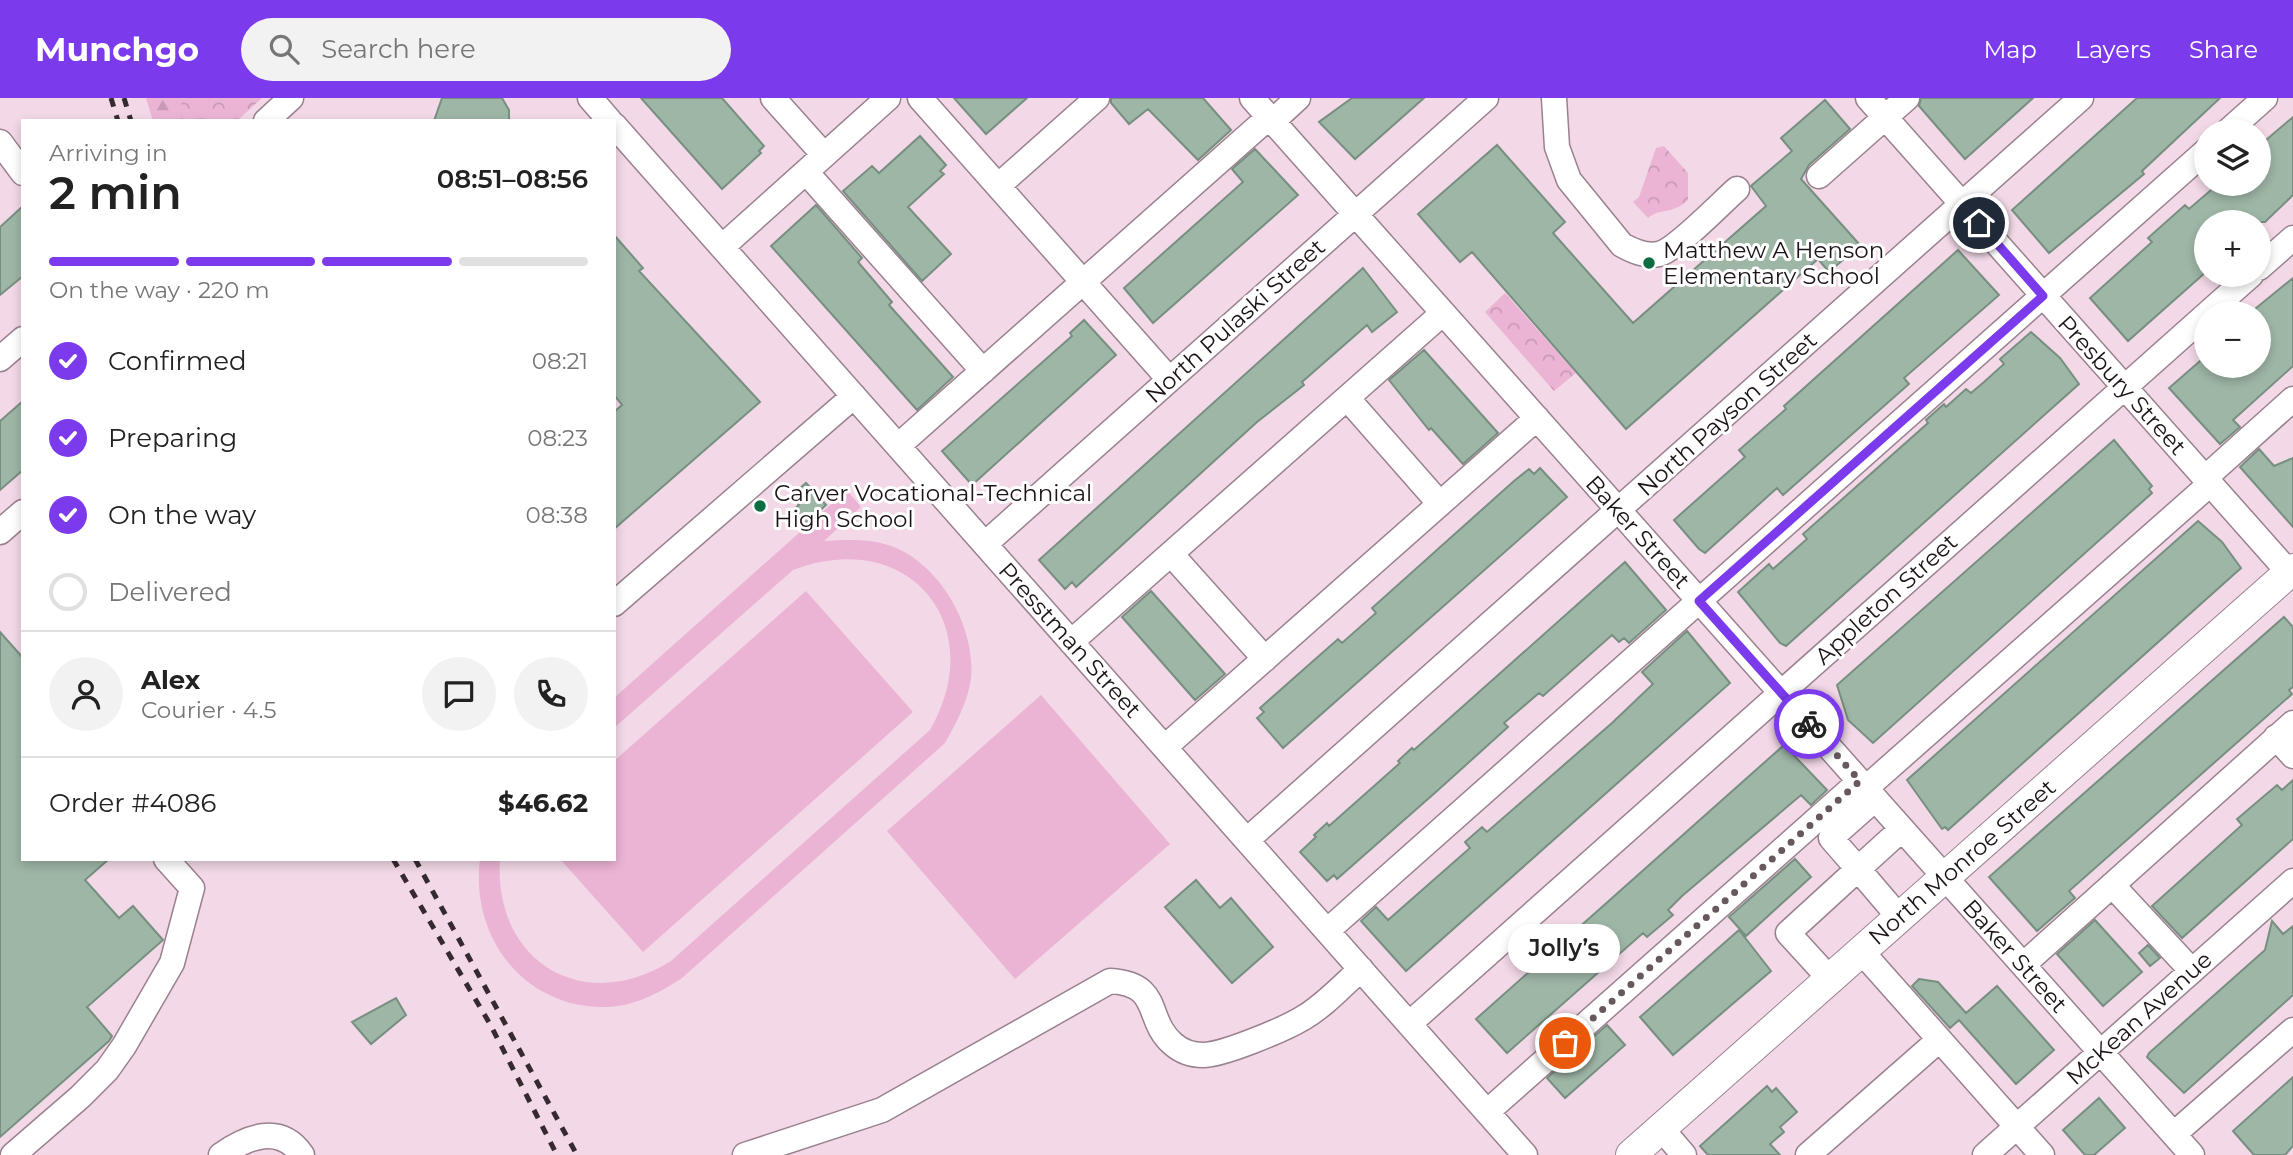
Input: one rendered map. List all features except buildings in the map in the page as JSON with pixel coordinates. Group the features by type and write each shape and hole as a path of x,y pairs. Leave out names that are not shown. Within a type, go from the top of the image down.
{"main road":[{"name":"North Monroe Street","path":"1631,1155 2292,573"}],"street":[{"path":"268,119 291,98"},
{"path":"590,98 608,119"},
{"path":"773,98 815,163 983,371"},
{"path":"722,247 888,98"},
{"path":"920,98 1169,379"},
{"path":"998,186 1097,98"},
{"name":"Baker Street","path":"1252,98 2101,1052 2179,1147"},
{"path":"898,446 1083,282 1298,98"},
{"name":"North Pulaski Street","path":"985,544 1486,98"},
{"path":"1554,98 1557,147 1569,180 1622,245 1633,251 1649,255 1670,249 1737,189"},
{"name":"Presbury Street","path":"1868,98 2292,573"},
{"path":"1819,176 1906,98"},
{"name":"North Payson Street","path":"1247,840 2081,98"},
{"path":"2241,119 2265,98"},
{"name":"Presstman Street","path":"616,127 1525,1155"},
{"path":"1327,931 2194,162"},
{"path":"2271,257 2293,238"},
{"name":"Appleton Street","path":"2222,301 2237,287"},
{"path":"1072,642 1443,313"},
{"name":"Appleton Street","path":"1409,1024 2194,326"},
{"path":"0,359 21,341"},
{"path":"616,602 854,396"},
{"path":"1347,398 1440,504"},
{"path":"1487,1112 1867,789 2208,481 2293,399"},
{"path":"1165,747 1537,418"},
{"path":"0,532 21,514"},
{"path":"1171,554 1265,659"},
{"path":"2023,965 2285,730 2293,756"},
{"path":"1867,789 1831,838 1899,917"},
{"path":"1830,979 1788,933 1902,829"},
{"path":"13,1155 107,1070 172,963 192,888 168,861"},
{"name":"McKean Avenue","path":"1985,1155 2293,881"},
{"path":"2112,885 2192,971"},
{"path":"1861,951 2042,1155"},
{"path":"745,1155 882,1110 1110,981 1130,982 1140,988 1172,1043 1185,1052 1202,1055 1219,1052 1304,1018 1361,969"},
{"path":"2179,1147 2293,1030"},
{"path":"1808,1155 1940,1040"},
{"path":"1661,1128 1684,1155"},
{"path":"221,1155 252,1136 268,1135 285,1139 302,1155"}],"green space":[{"path":"146,98 237,98 220,119 152,119"},
{"path":"180,98 262,98 239,119 185,119"},
{"path":"1664,146 1688,173 1688,200 1676,208 1648,218 1633,202 1639,197 1656,148"},
{"path":"1505,293 1576,373 1554,391 1485,312"},
{"path":"847,490 861,507 824,541 872,541 906,553 923,565 950,598 967,638 971,658 971,678 964,704 945,743 682,978 646,998 607,1007 577,1004 551,996 528,982 509,963 494,941 484,915 479,888 480,861 500,861 502,895 512,926 528,951 550,969 577,980 607,983 638,977 671,961 930,730 946,691 950,654 944,621 927,594 903,573 871,562 834,560 793,570 616,726 616,696"},
{"path":"806,591 913,712 643,952 562,861 616,861 616,759"},
{"path":"1041,695 1170,844 1015,979 887,831"}],"railway":[{"path":"111,98 117,119"},
{"path":"124,98 130,119"},
{"path":"394,861 490,1024 557,1155"},
{"path":"416,861 577,1155"}],"way so far":[{"path":"1565,1043 1860,781 1809,724"}],"place":[{"name":"Matthew A Henson Elementary School","path":"1649,263"},
{"name":"Carver Vocational-Technical High School","path":"760,506"},
{"name":"Jolly’s","path":"1565,1043"}],"route":[{"path":"1809,724 1699,601 2043,296 1979,223"}]}
